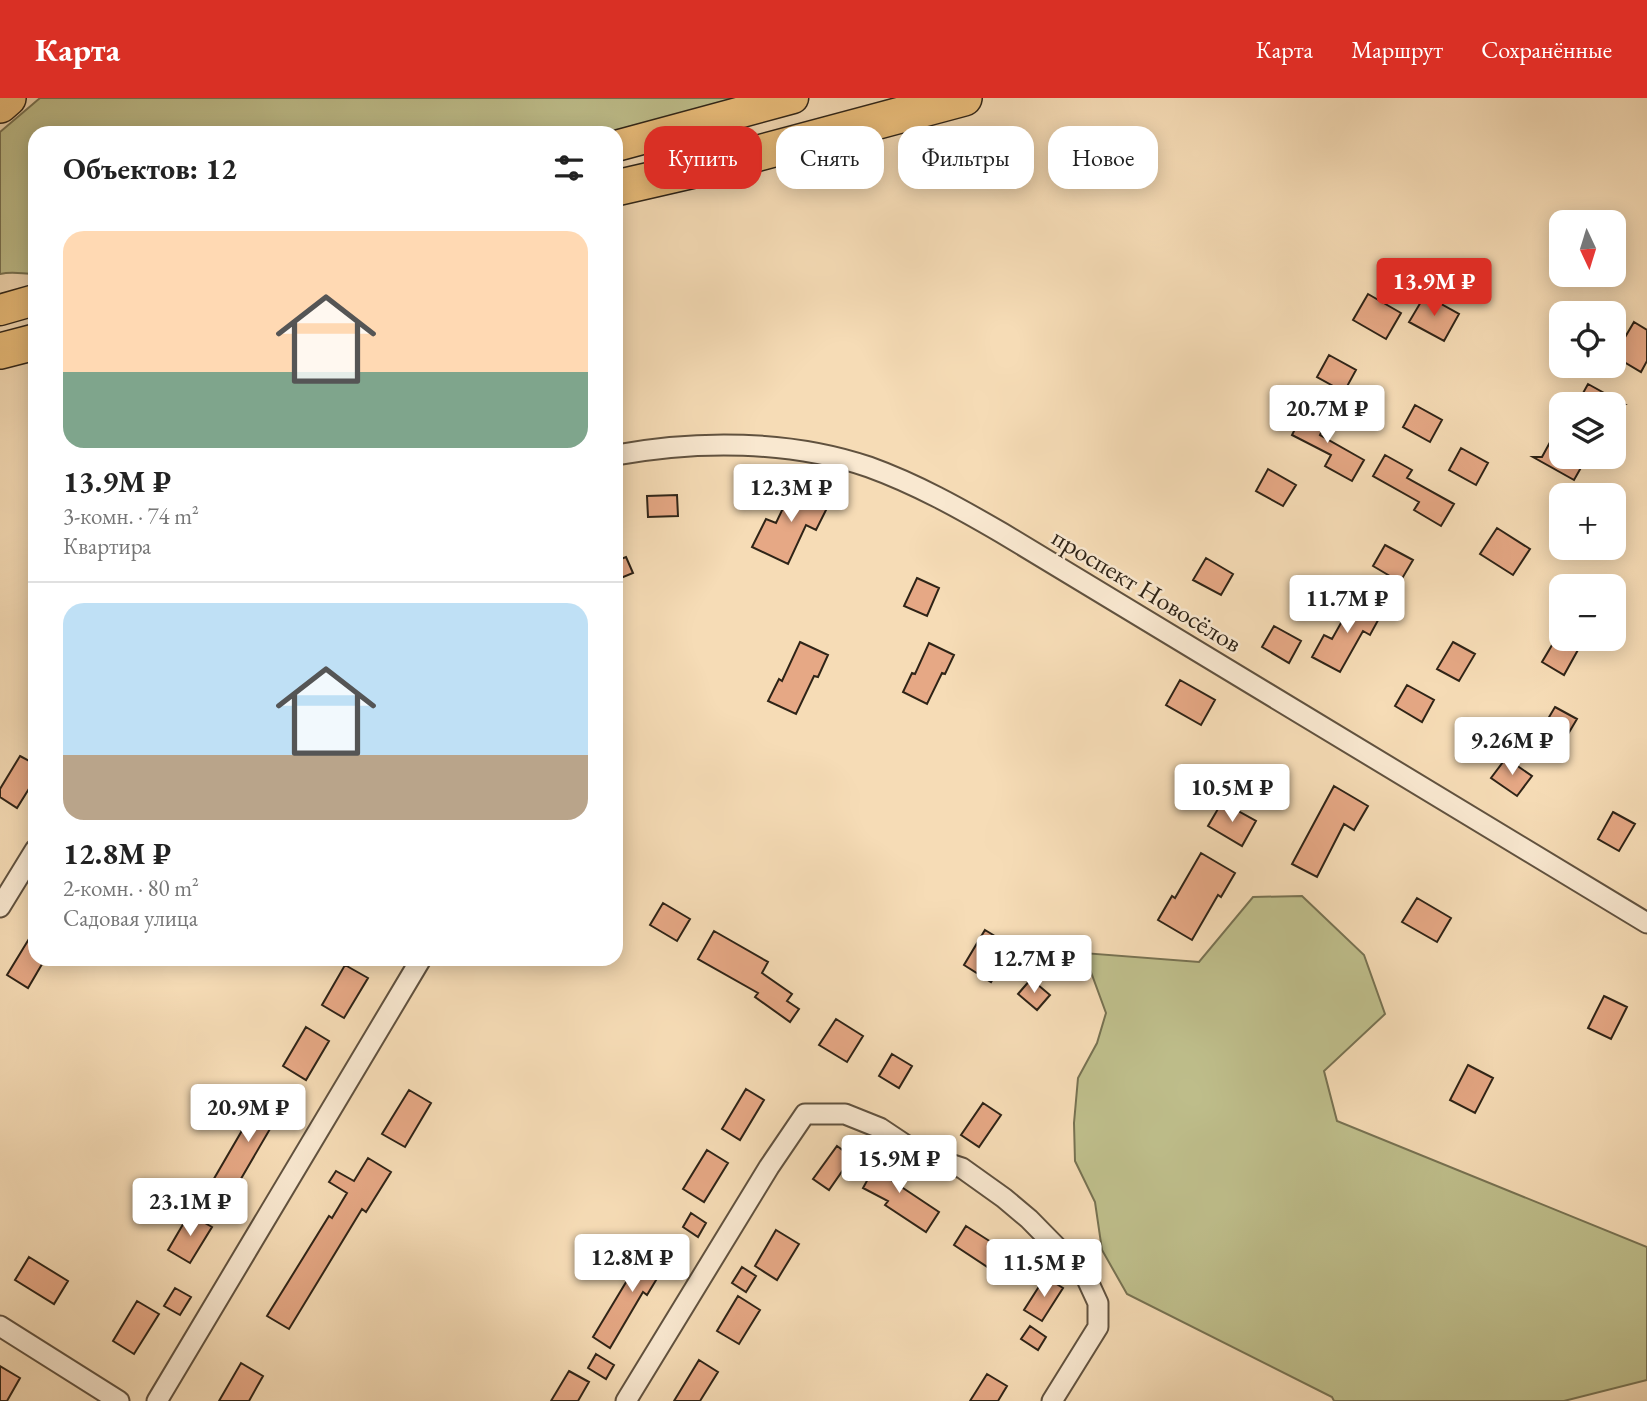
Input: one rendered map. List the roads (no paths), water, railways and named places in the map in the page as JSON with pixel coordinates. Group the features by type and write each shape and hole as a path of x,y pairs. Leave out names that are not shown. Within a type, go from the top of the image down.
{"highway":[{"path":"0,105 8,98"},
{"path":"623,186 703,168 964,98"},
{"path":"0,351 28,344"}],"main road":[{"path":"623,144 793,98"},
{"path":"623,178 908,98"},
{"path":"0,310 28,302"}],"street":[{"name":"проспект Новосёлов","path":"623,454 732,445 781,449 825,456 867,467 909,483 1002,533 1647,923"},
{"path":"0,907 28,861"},
{"path":"157,1401 417,966"},
{"path":"626,1401 769,1167 805,1114 845,1114 880,1128 919,1154 962,1168 1029,1219 1086,1277 1098,1303 1098,1327 1052,1401"},
{"path":"0,1326 119,1401"}]}
